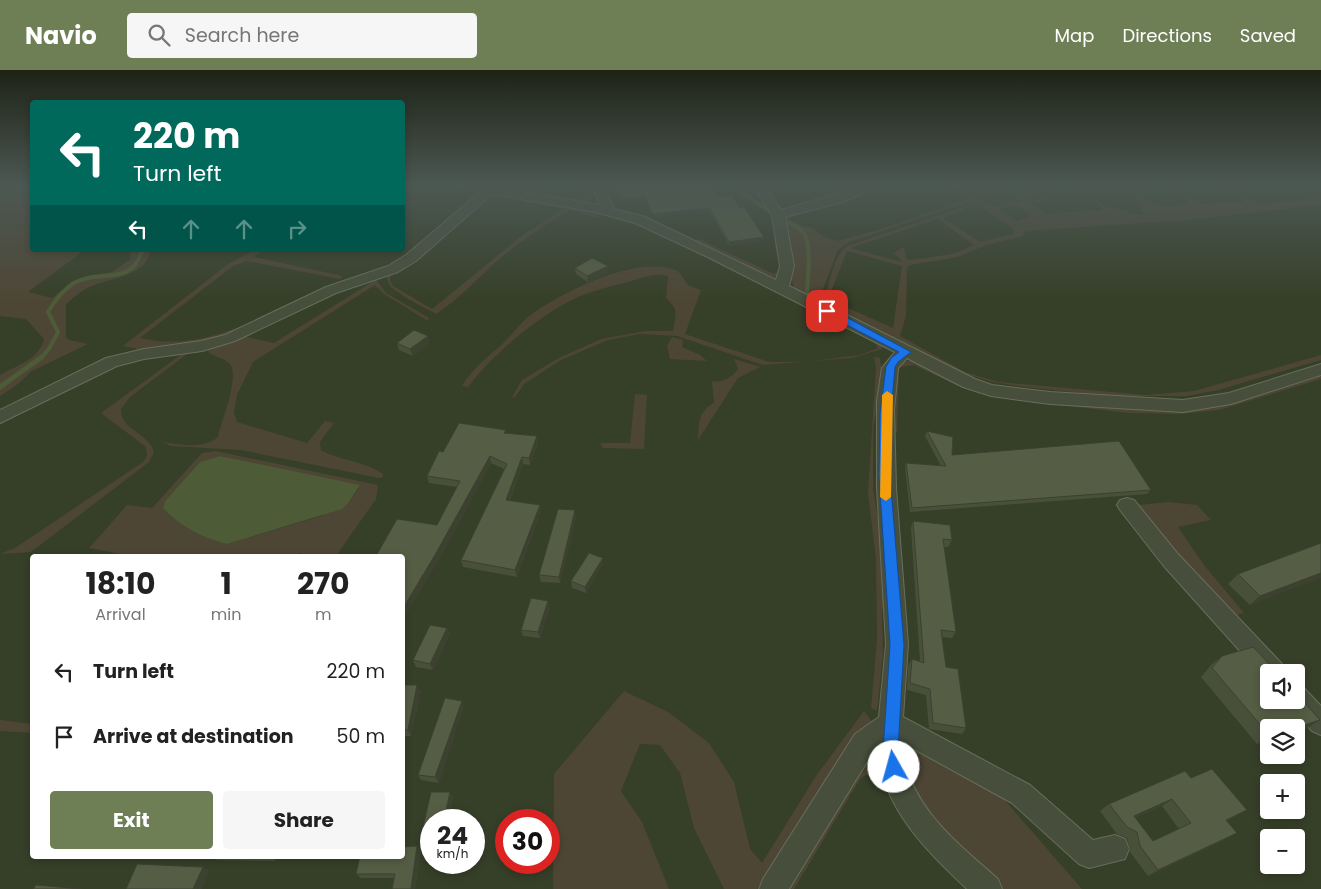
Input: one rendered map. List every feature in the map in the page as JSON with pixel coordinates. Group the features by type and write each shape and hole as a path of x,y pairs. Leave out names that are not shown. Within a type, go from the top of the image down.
{"street":[{"path":"0,417 112,362 144,354 202,346 230,338 331,290 393,269 411,258 450,224"},
{"path":"649,224 969,383 991,390 1083,401 1164,406 1216,402 1321,370"},
{"path":"780,224 787,266 781,289"},
{"path":"906,352 894,360 890,367 885,413 884,476 897,645 890,751 897,782 919,821 952,856 988,889"},
{"path":"1127,506 1170,559 1267,664"},
{"path":"1305,705 1321,722"},
{"path":"891,723 1021,794 1089,854 1115,849"},
{"path":"773,889 864,743 891,723"}],"shaded area":[{"path":"0,224 30,224 30,252 82,252 28,292 52,298 73,281 90,275 112,272 131,259 129,252 141,252 137,262 130,269 122,273 81,280 67,289 47,312 57,333 53,342 33,364 0,386 0,375 32,357 42,346 44,339 26,319 0,316"},
{"path":"450,224 457,224 414,260 391,275 390,280 393,286 432,309 524,234 540,224 548,224 497,261 436,314 392,288 387,280 389,272"},
{"path":"783,224 799,224 810,227 824,237 838,241 896,224 902,224 849,242 838,250 821,294 813,297 805,296 798,292 793,285"},
{"path":"912,224 922,224 850,248 902,262 894,253 904,247 906,259 911,260 952,254 974,245 945,224 953,224 980,242 1014,234 1013,229 1006,224 1125,224 1022,231 1024,234 1022,236 987,245 957,257 910,265 907,268 906,315 900,336 965,372 998,382 1146,395 1194,391 1321,355 1321,360 1218,390 1187,396 1109,396 992,382 960,372 818,301 825,297 835,263 847,246","holes":["847,251 902,266 893,328 828,299"]},
{"path":"699,239 774,274 781,271 775,244 775,240 780,240 784,259 783,273 781,277 769,277 694,241"},
{"path":"672,241 781,292 881,344 882,349 852,358 811,361 860,355 878,348 875,343"},
{"path":"142,252 150,252 148,259 135,271 89,287 66,304 66,337 69,340 88,344 32,371 18,384 0,396 0,388 35,364 50,350 59,332 49,312 65,292 75,283 83,280 126,273 140,261"},
{"path":"251,252 260,252 254,257 343,276 340,279 247,261 233,266 140,338 166,342 216,335 246,324 214,339 89,367 111,357 138,349 123,346 228,264"},
{"path":"644,267 662,267 678,271 688,285 701,290 685,334 769,362 801,362 763,365 677,336 640,334 608,340 561,360 524,384 515,397 512,397 522,380 557,359 601,339 645,331 673,331 676,313 666,298 668,276 654,275 597,290 566,303 513,340 468,387 462,386 478,366 536,311 585,284 625,270"},
{"path":"372,278 375,278 386,293 429,318 428,321 384,294 375,285 253,362 237,395 234,413 237,422 307,443 325,421 334,423 320,442 321,450 336,457 368,466 383,474 383,477 379,478 241,450 171,446 163,442 199,445 218,437 229,399 233,379 232,370 230,364 209,353 207,348 239,335 274,343 372,282"},
{"path":"308,296 266,316 246,324"},
{"path":"672,337 683,340 682,347 700,355 707,361 670,359 667,346"},
{"path":"165,351 191,351 130,397 121,409 125,422 147,440 151,446 154,452 149,462 31,552 0,554 15,548 143,462 147,456 146,447 101,413 182,354 157,355 133,360 110,368 65,389 0,425 0,421 91,372 140,355"},
{"path":"874,357 880,358 882,374 873,430 873,488 881,538 885,596 882,612 883,654 877,711 871,708 877,639 876,559 868,493 876,367"},
{"path":"734,359 760,367 738,378 698,440 700,418 705,410 714,403 712,381 723,380 736,372 738,369"},
{"path":"915,360 956,381 1168,410 1321,372 1321,379 1219,410 1181,414 1129,413 1008,399 956,385 914,365 900,367 897,433 892,431 893,367 904,361"},
{"path":"635,394 647,395 644,449 603,448 600,443 630,443"},
{"path":"216,451 378,485 376,499 337,554 120,554 89,548 127,505 152,508 202,453","holes":["220,456 359,488 349,502 321,516 227,544 192,531 169,515 163,508 165,501 200,462"]},
{"path":"220,456 360,485 342,509 227,544 192,531 169,515 163,508 165,501 200,462"},
{"path":"1169,502 1197,505 1211,520 1178,527 1204,565 1244,613 1237,615 1283,664 1277,664 1235,619 1138,510 1139,505"},
{"path":"624,691 668,712 709,743 734,782 750,849 762,863 816,776 864,711 874,724 864,729 813,799 757,889 724,889 694,828 680,773 660,745 640,744 621,791 642,822 669,889 553,889 553,874 560,874 560,809 554,809 554,774"},
{"path":"0,720 30,724 30,733 0,731"},
{"path":"894,738 983,775 1082,889 997,889 918,810"},
{"path":"875,748 883,748 892,794 884,784 875,778 866,775 860,779 794,889 783,889"}],"building":[{"path":"719,224 755,224 764,237 729,242"},
{"path":"592,258 608,266 587,276 575,268"},
{"path":"414,330 428,336 410,349 397,343"},
{"path":"459,423 506,430 504,433 537,436 529,458 522,457 506,500 540,505 515,570 461,560 507,464 490,456 405,605 405,554 377,554 397,519 437,525 460,481 427,476 439,451 443,452"},
{"path":"927,431 953,437 952,455 1119,441 1151,490 912,508 906,463 946,466"},
{"path":"558,509 575,510 559,577 539,575"},
{"path":"913,521 950,525 952,540 943,539 956,632 941,630 946,667 958,669 966,728 933,723 930,689 910,683 912,659 924,663"},
{"path":"1321,543 1321,573 1260,596 1238,574"},
{"path":"589,553 603,558 585,587 571,581"},
{"path":"531,598 548,601 538,632 521,630"},
{"path":"430,625 447,628 430,664 413,660"},
{"path":"1253,647 1269,664 1260,664 1260,709 1305,709 1305,703 1320,720 1305,725 1305,719 1260,719 1260,724 1212,668 1222,656"},
{"path":"405,685 417,685 408,730 405,730"},
{"path":"445,698 462,701 435,777 418,775"},
{"path":"1212,769 1247,810 1226,820 1237,833 1158,870 1140,846 1137,832 1127,827 1109,804 1185,771 1191,778","holes":["1172,799 1191,823 1153,841 1134,816"]},
{"path":"431,792 450,792 446,809 427,809"},
{"path":"417,846 411,889 392,889 395,874 356,874 359,859 405,859 405,847"},
{"path":"137,864 203,867 193,889 126,889"},
{"path":"36,885 81,889 33,889"}],"waterway":[{"path":"791,224 803,232 808,245 807,294"},
{"path":"41,357 49,349 58,332 48,312 63,292 74,283 83,279 114,275 131,269 141,252"},
{"path":"0,387 41,357"}],"slow traffic":[{"path":"886,497 884,476 887,395"}],"route":[{"path":"827,311 906,352 894,360 890,367 885,413 884,476 897,645 890,751 894,767"}]}
